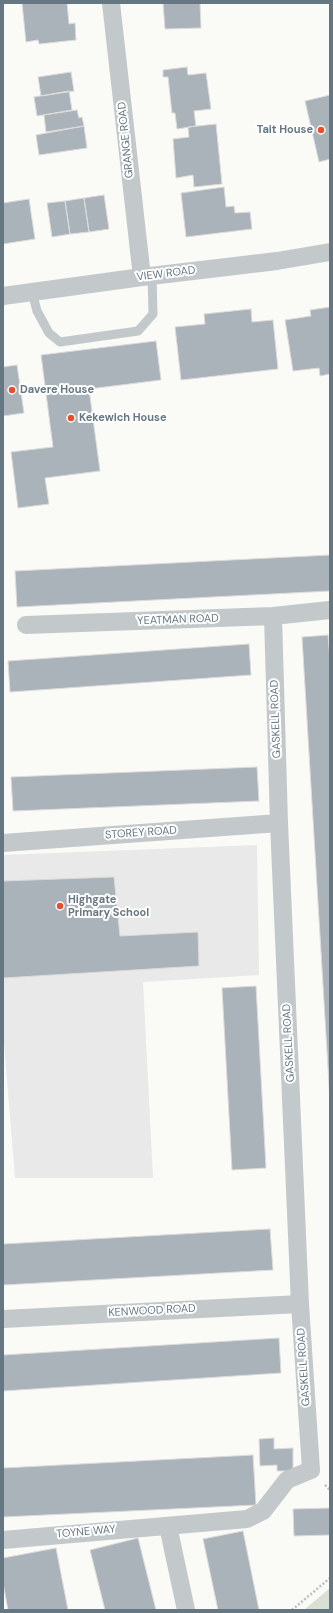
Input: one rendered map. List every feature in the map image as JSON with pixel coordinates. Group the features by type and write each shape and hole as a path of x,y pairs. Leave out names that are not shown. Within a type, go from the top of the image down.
{"street":[{"name":"GRANGE ROAD","path":"111,3 147,276"},
{"name":"VIEW ROAD","path":"3,296 147,276 277,261 330,252"},
{"name":"YEATMAN ROAD","path":"26,625 273,616 330,610"},
{"name":"GASKELL ROAD","path":"273,616 279,823 300,1304 311,1470"},
{"name":"STOREY ROAD","path":"3,844 279,823"},
{"name":"KENWOOD ROAD","path":"3,1319 300,1304"},
{"name":"TOYNE WAY","path":"3,1540 248,1519 263,1511 287,1480 311,1470"},
{"path":"168,1526 186,1610"}],"lane":[{"path":"32,292 36,311 49,333 60,342 138,331 153,314 147,276"}],"path":[{"path":"292,1610 330,1578"}],"shaded area":[{"name":"Highgate Primary School","path":"257,845 259,975 143,982 153,1178 15,1178 3,1031 3,855"},
{"path":"330,1588 330,1610 304,1610"}],"building":[{"path":"22,3 67,3 69,24 75,23 76,40 39,44 38,40 26,42"},
{"path":"163,3 200,3 201,28 165,29"},
{"path":"187,67 188,75 206,73 211,109 194,111 196,126 177,129 175,113 172,113 168,77 163,77 163,70"},
{"path":"71,72 74,91 41,96 38,77"},
{"path":"69,91 72,110 37,116 34,97"},
{"name":"Tait House","path":"330,95 330,159 319,162 305,101"},
{"path":"77,110 79,118 82,117 84,126 46,132 44,115"},
{"path":"216,124 222,184 194,187 193,175 176,178 173,139 189,137 188,127"},
{"path":"84,126 87,148 39,155 36,135"},
{"path":"224,187 226,207 234,206 235,213 250,212 252,229 186,237 181,193"},
{"path":"104,195 109,229 89,232 84,198"},
{"path":"84,198 89,232 70,234 65,201"},
{"path":"29,199 35,239 3,244 3,203"},
{"path":"65,201 70,234 52,237 47,203"},
{"path":"330,307 330,374 320,376 319,368 293,371 285,320 311,316 310,310"},
{"path":"251,309 252,322 273,320 278,369 181,380 175,327 205,324 204,314"},
{"name":"Kekewich House","path":"156,341 161,380 89,389 100,471 45,478 49,504 18,508 11,452 53,447 41,355"},
{"name":"Davere House","path":"17,365 24,413 3,416 3,367"},
{"path":"330,555 330,591 17,607 15,571"},
{"path":"328,635 330,660 330,1101 302,637"},
{"path":"249,644 251,675 10,692 8,661"},
{"path":"257,767 259,801 13,811 11,777"},
{"name":"Highgate Primary School","path":"114,877 120,936 198,932 199,966 3,978 3,881"},
{"path":"256,986 266,1168 232,1170 222,988"},
{"path":"270,1229 273,1270 3,1285 3,1244"},
{"path":"279,1338 281,1373 3,1391 3,1355"},
{"path":"274,1438 274,1449 293,1448 293,1471 277,1471 277,1465 260,1466 259,1439"},
{"path":"253,1455 256,1505 3,1517 3,1468"},
{"path":"330,1508 330,1535 294,1536 293,1509"},
{"path":"243,1531 259,1610 218,1610 203,1539"},
{"path":"138,1538 156,1610 105,1610 90,1550"},
{"path":"56,1548 68,1610 8,1610 3,1583 3,1558"}],"place":[{"name":"Tait House","path":"321,130"},
{"name":"Davere House","path":"12,390"},
{"name":"Kekewich House","path":"71,418"},
{"name":"Highgate Primary School","path":"60,906"}]}
